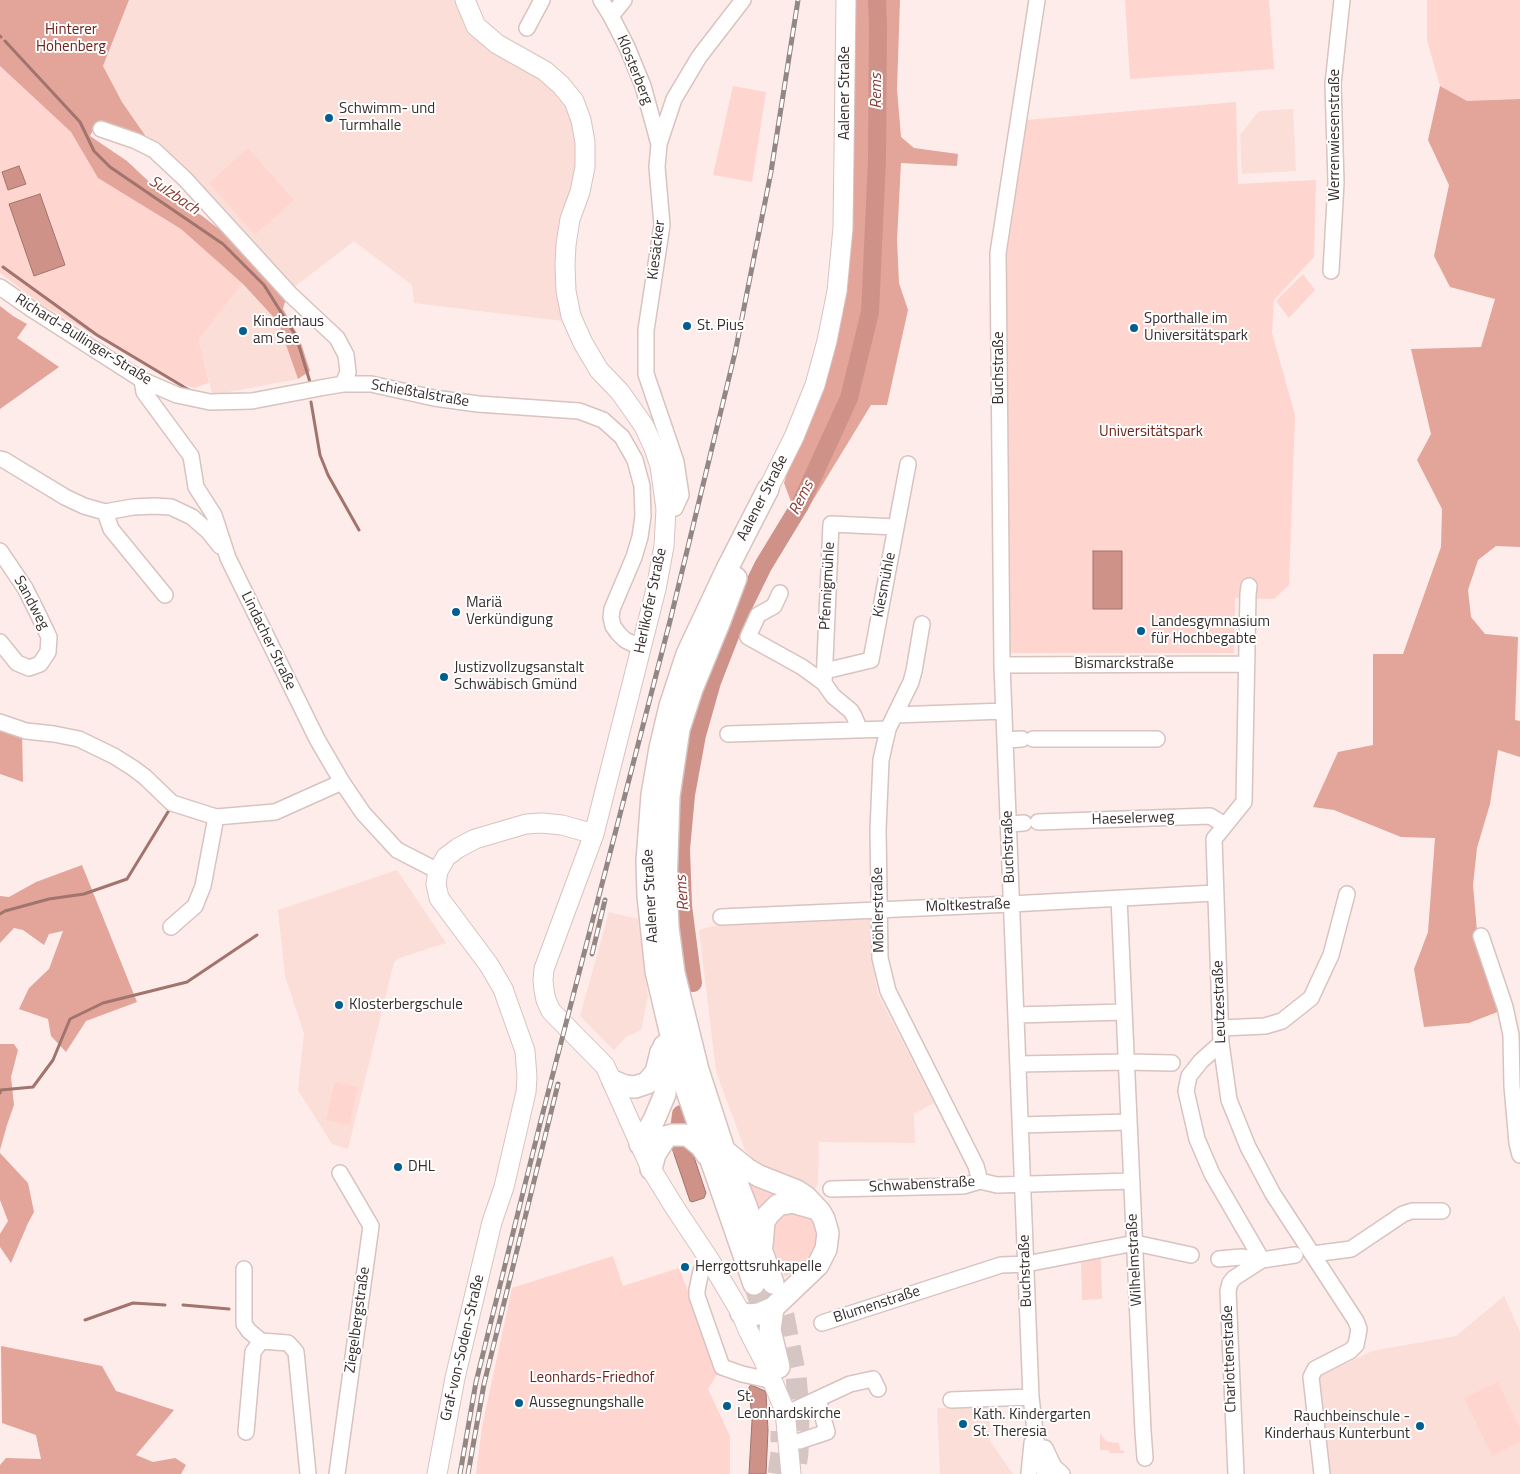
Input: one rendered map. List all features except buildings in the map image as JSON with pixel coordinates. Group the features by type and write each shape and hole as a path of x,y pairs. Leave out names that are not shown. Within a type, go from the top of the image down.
{"highway":[{"name":"Aalener Straße","path":"659,988 649,905 647,861 652,795 660,748 670,706 687,654 727,569 768,489"},
{"path":"762,1250 745,1203 717,1154 674,973 668,927 666,886 669,796 679,729 768,489"},
{"path":"640,1144 654,1120 665,1094 666,1072 659,988"},
{"path":"659,988 678,1065 717,1154 763,1283 762,1234 764,1222 768,1215 778,1205 792,1202 810,1206 820,1212"},
{"path":"613,1081 625,1086 635,1087 647,1083 656,1072 664,1042"},
{"path":"651,1169 655,1154 676,1136"},
{"path":"640,1144 676,1136 690,1137 701,1146 759,1176 806,1197 820,1212 827,1226 828,1233 826,1249 818,1265 773,1308 752,1315 740,1311"},
{"path":"740,1311 798,1283"},
{"path":"773,1308 770,1326 776,1374"}],"main road":[{"name":"Herlikofer Straße","path":"465,0 476,26 496,44 545,71 562,85 574,101 581,120 585,142 585,167 580,192 570,219 566,245 566,291 572,316 583,343 599,370 620,392 644,426 660,466 666,509 664,546 656,589 594,834 544,969 543,980 546,1000 551,1011 605,1066 640,1144"},
{"name":"Aalener Straße","path":"768,489 794,437 815,385 828,341 837,291 843,228 846,0"},
{"path":"438,871 446,857 458,848 475,839 526,824 562,825 594,834"},
{"name":"Graf-von-Soden-Straße","path":"437,1474 446,1422 492,1222 504,1187 526,1092 527,1077 525,1051 503,988 489,965 439,898 436,884 438,871"},
{"path":"640,1144 651,1169 675,1208 709,1259 740,1311 758,1333 794,1410 804,1474"},
{"path":"776,1374 786,1421 791,1474"}],"street":[{"path":"527,28 542,0"},
{"name":"Klosterberg","path":"602,0 627,48 643,86 659,144"},
{"path":"611,16 624,0"},
{"name":"Kiesäcker","path":"666,509 675,508 681,495 676,462 646,374 646,330 662,225 657,167 659,144 674,99 699,56 743,0"},
{"name":"Buchstraße","path":"1035,0 998,252 1002,665 1011,904 1031,1397 1037,1447 1045,1474"},
{"name":"Werrenwiesenstraße","path":"1331,271 1336,182 1333,84 1342,0"},
{"path":"101,129 136,141 154,150 185,179 291,295 337,338 346,355 348,372 343,384"},
{"name":"Richard-Bullinger-Straße","path":"0,287 142,380 178,396 210,402 252,401 343,384"},
{"name":"Lindacher Straße","path":"142,380 144,392 191,456 196,487 214,515 228,558 317,739 342,782 363,813 397,850 438,871"},
{"name":"Schießtalstraße","path":"343,384 371,384 434,398 478,404 579,411 603,420 622,437 635,460 642,486 643,516 640,537 634,557 612,609 611,617 613,626 625,640 642,648"},
{"path":"0,459 84,506 105,512 133,507 154,506 171,508 192,517 208,530 228,558"},
{"name":"Kiesmühle","path":"824,677 871,660 908,464"},
{"path":"105,512 111,528 165,596"},
{"name":"Pfennigmühle","path":"824,677 831,524 896,527"},
{"name":"Sandweg","path":"0,551 25,588 49,637 48,652 40,664 29,668 17,663 0,642"},
{"name":"Leutzestraße","path":"1249,586 1244,802 1214,839 1221,1035 1229,1100 1252,1154 1268,1185 1356,1321 1359,1329 1356,1346 1313,1373 1322,1474"},
{"path":"780,593 774,606 758,615 748,637 824,677 833,696 851,711 857,723 857,730"},
{"name":"Möhlerstraße","path":"922,624 911,682 892,722 881,760 878,830 880,958 888,991 976,1166 980,1181"},
{"name":"Bismarckstraße","path":"1002,665 1246,664"},
{"path":"728,734 857,730 892,722 1004,711"},
{"path":"0,722 26,731 79,739 114,756 133,768 172,803 216,817 275,812 342,782"},
{"path":"1005,740 1156,739"},
{"name":"Haeselerweg","path":"1008,824 1210,816 1225,825"},
{"path":"171,927 195,906 203,886 216,817"},
{"name":"Moltkestraße","path":"721,917 1216,893"},
{"path":"1262,1260 1212,1174 1197,1139 1186,1091 1189,1076 1221,1035 1282,1021 1311,998 1331,955 1347,894"},
{"name":"Wilhelmstraße","path":"1119,898 1145,1458"},
{"path":"1481,936 1505,1007 1511,1035 1512,1086 1518,1149"},
{"path":"1016,1015 1124,1012"},
{"path":"1018,1064 1172,1063"},
{"path":"1020,1125 1129,1122"},
{"name":"Ziegelbergstraße","path":"337,1474 371,1226 340,1173"},
{"name":"Schwabenstraße","path":"831,1189 963,1186 980,1181 997,1185 1132,1181"},
{"path":"1313,1254 1352,1250 1403,1214 1442,1211"},
{"path":"1135,1243 1191,1255"},
{"name":"Blumenstraße","path":"822,1323 1001,1265 1026,1264 1135,1243"},
{"path":"1219,1259 1241,1256 1262,1260 1295,1255"},
{"path":"709,1259 701,1271 697,1296 722,1367 742,1374 776,1374"},
{"name":"Charlottenstraße","path":"1236,1474 1228,1291 1230,1283 1234,1278 1262,1260"},
{"path":"244,1269 244,1324 261,1342 288,1343 296,1352 308,1474"},
{"path":"246,1432 253,1352 261,1342"},
{"path":"794,1410 850,1384 873,1379 878,1389"},
{"path":"951,1400 1031,1397"},
{"path":"800,1441 827,1432 818,1399"},
{"path":"1030,1474 1034,1422"},
{"name":"Buchstraße","path":"1034,1422 1052,1462 1062,1474"}],"shaded area":[{"path":"129,0 459,0 464,26 482,43 540,75 571,113 579,136 563,321 414,303 412,285 354,241 293,288 149,141 122,102 103,66"},
{"path":"1293,109 1296,171 1242,174 1240,135 1259,111"},
{"path":"19,166 26,184 8,190 2,172"},
{"path":"40,194 65,265 34,276 9,204"},
{"name":"Kinderhaus am See","path":"243,284 278,322 298,379 218,394 212,393 199,340"},
{"path":"1093,551 1122,551 1122,609 1093,609"},
{"name":"Klosterbergschule","path":"397,870 446,943 399,958 394,962 348,1149 332,1144 298,1090 304,1033 285,976 278,910"},
{"path":"609,912 638,919 648,996 641,1030 626,1037 614,1050 580,1016"},
{"path":"873,917 875,979 878,994 934,1103 914,1114 915,1143 819,1142 818,1183 815,1190 757,1164 745,1150 716,1071 699,930 713,926"},
{"path":"671,1145 690,1145 706,1193 704,1198 690,1201"},
{"name":"Rauchbeinschule - Kinderhaus Kunterbunt","path":"1504,1296 1520,1332 1520,1474 1325,1474 1315,1379 1372,1351 1456,1336"},
{"path":"751,1385 766,1393 768,1430 766,1474 749,1474 752,1421 749,1387"},
{"name":"Kath. Kindergarten St. Theresia","path":"989,1407 990,1441 1013,1474 940,1474 937,1408"}],"green space":[{"name":"Hinterer Hohenberg","path":"0,0 129,0 103,66 122,102 149,141 293,288 286,298 283,309 299,337 310,371 298,379 278,322 243,284 181,229 98,178 71,132 0,66","holes":["96,124 148,151 218,216 247,251 201,215 160,192 127,161 90,136"]},
{"path":"850,0 900,0 897,89 901,137 914,148 958,154 957,166 901,163 897,240 899,283 908,310 887,405 871,405 799,523 784,483 828,363"},
{"path":"1125,0 1269,0 1274,69 1130,79"},
{"path":"1427,0 1520,0 1520,99 1467,102 1440,86 1427,40"},
{"path":"0,66 71,132 98,178 181,229 243,284 199,340 209,383 194,388 170,380 41,304 0,273"},
{"path":"733,86 766,92 752,182 713,175"},
{"path":"1440,86 1467,101 1520,99 1520,547 1496,546 1478,560 1468,590 1471,617 1485,634 1518,637 1515,720 1520,721 1520,757 1498,750 1490,804 1477,848 1473,885 1478,943 1500,1011 1469,1023 1424,1027 1414,969 1428,932 1435,838 1401,837 1334,810 1313,807 1338,752 1373,745 1373,654 1403,654 1441,547 1442,509 1417,460 1431,434 1411,349 1481,347 1495,299 1450,287 1434,256 1449,185 1428,140"},
{"name":"Universitätspark","path":"1236,102 1238,184 1316,180 1314,257 1274,300 1272,333 1295,415 1289,585 1274,599 1235,598 1234,653 1009,653 1006,252 1027,120"},
{"path":"248,148 294,200 255,235 209,183"},
{"path":"1303,274 1315,290 1289,318 1276,301"},
{"path":"0,306 27,324 17,338 59,367 0,409"},
{"path":"0,722 22,730 23,782 0,774"},
{"path":"82,865 137,1002 86,1021 66,1052 51,1036 48,1019 19,1009 29,988 49,969 63,931 49,934 44,945 23,930 14,928 0,943 0,896 9,897 36,882"},
{"path":"0,1044 14,1044 18,1050 11,1077 14,1105 0,1150"},
{"path":"335,1082 358,1087 349,1125 326,1120"},
{"path":"0,1153 28,1183 34,1212 11,1263 0,1247 0,1234 8,1221 0,1200"},
{"path":"744,1177 788,1194 758,1212"},
{"path":"794,1210 812,1216 819,1230 818,1247 807,1264 785,1277 772,1244 773,1226 778,1219"},
{"name":"Leonhards-Friedhof","path":"613,1256 623,1286 679,1268 719,1371 708,1389 730,1436 730,1474 476,1474 482,1427 512,1288"},
{"path":"1101,1256 1102,1299 1082,1300 1081,1260"},
{"path":"1,1346 102,1366 116,1391 174,1410 136,1455 153,1462 175,1458 186,1465 181,1474 0,1474 0,1465 6,1458 41,1459 36,1435 2,1423"},
{"path":"1498,1382 1520,1429 1520,1442 1492,1456 1464,1398"},
{"path":"1100,1434 1107,1442 1119,1443 1120,1450 1124,1451 1124,1453 1110,1453 1109,1450 1100,1450"}],"waterway":[{"name":"Rems","path":"693,983 683,906 681,849 686,795 697,735 712,682 735,623 763,566 800,505 849,398 870,312 877,160 877,0"},
{"name":"Sulzbach","path":"5,41 80,122 94,151 110,167 223,244 264,285 296,336 310,382"},
{"path":"3,267 97,335 194,393"},
{"name":"Sulzbach","path":"311,402 320,455 328,475 359,530"},
{"path":"0,914 49,899 84,894 127,879 171,807"},
{"path":"0,1093 1,1090 33,1087 53,1060 70,1019 103,1003 187,982 257,935"},
{"name":"Rems","path":"681,1114 679,1130 681,1148"},
{"path":"85,1320 133,1303 165,1305"},
{"path":"183,1305 229,1309"}],"tunnel":[{"path":"754,1284 768,1329"},
{"path":"774,1285 784,1316 796,1376 799,1412 798,1453 795,1474"},
{"path":"778,1474 781,1453 781,1431"}],"railway":[{"path":"460,1474 476,1382 541,1120 670,621 735,353 771,172 798,0"},
{"path":"592,954 605,900"},
{"path":"468,1474 484,1384 558,1084"}],"place":[{"name":"Schwimm- und Turmhalle","path":"329,118"},
{"name":"St. Pius","path":"687,326"},
{"name":"Sporthalle im Universitätspark","path":"1134,328"},
{"name":"Kinderhaus am See","path":"243,331"},
{"name":"Mariä Verkündigung","path":"456,612"},
{"name":"Landesgymnasium für Hochbegabte","path":"1141,631"},
{"name":"Justizvollzugsanstalt Schwäbisch Gmünd","path":"444,677"},
{"name":"Klosterbergschule","path":"339,1005"},
{"name":"DHL","path":"398,1167"},
{"name":"Herrgottsruhkapelle","path":"685,1267"},
{"name":"Aussegnungshalle","path":"519,1403"},
{"name":"St. Leonhardskirche","path":"727,1406"},
{"name":"Kath. Kindergarten St. Theresia","path":"963,1424"},
{"name":"Rauchbeinschule - Kinderhaus Kunterbunt","path":"1420,1426"}]}
